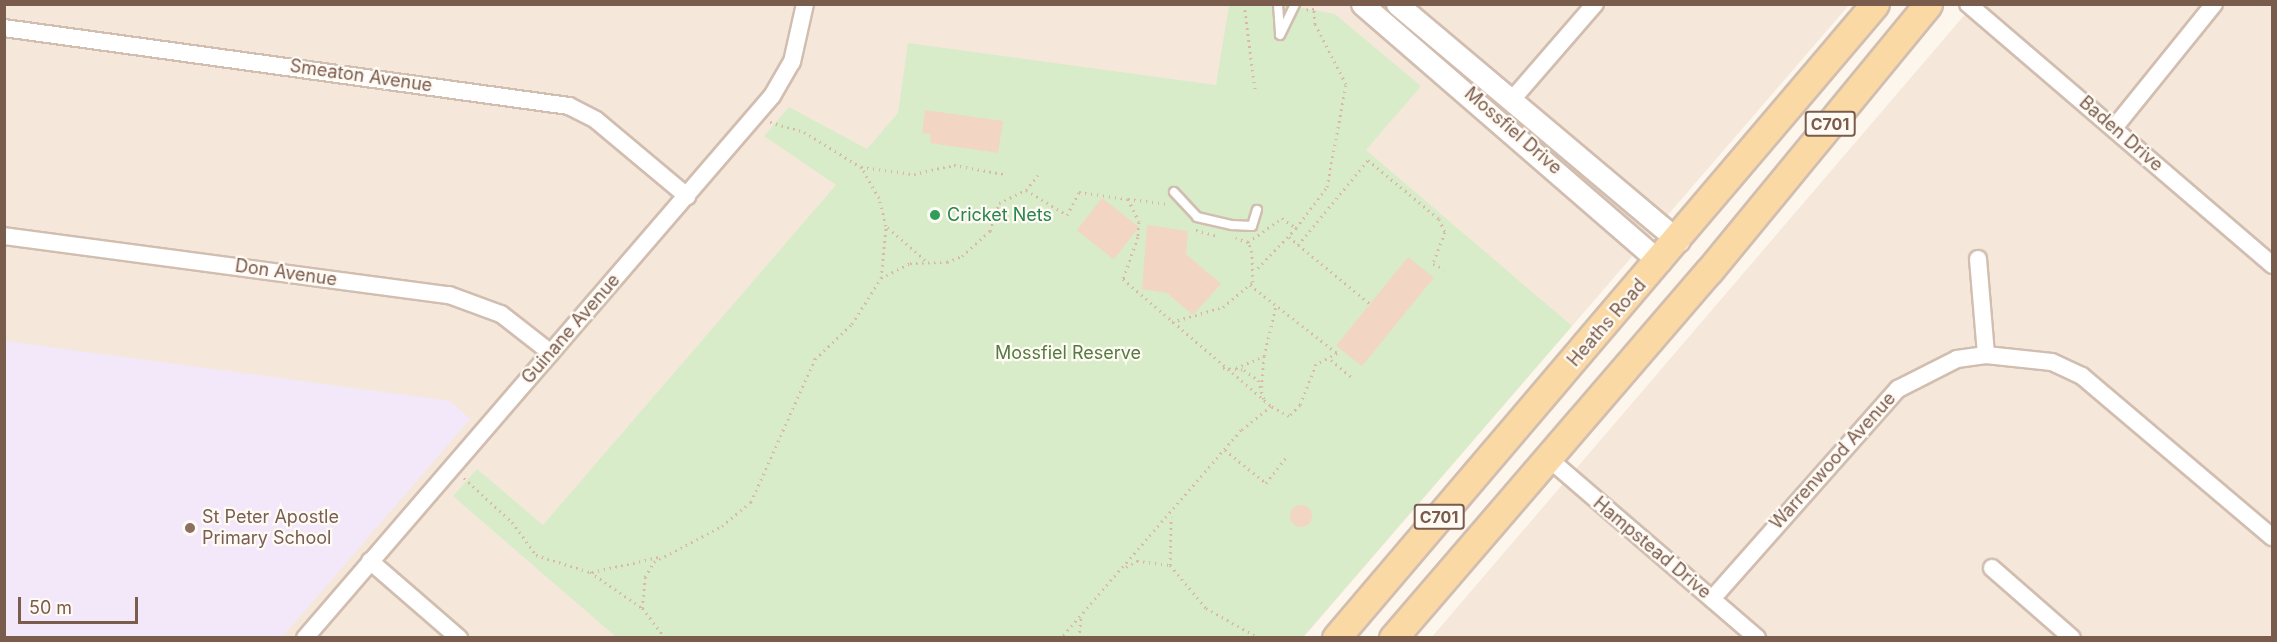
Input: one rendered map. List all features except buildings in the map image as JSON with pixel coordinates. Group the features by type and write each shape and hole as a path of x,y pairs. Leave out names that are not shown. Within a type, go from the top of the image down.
{"main road":[{"name":"Heaths Road","path":"1336,638 1678,241 1875,4"},
{"name":"C701","path":"1393,638 1709,271 1928,4"},
{"path":"1678,241 1709,271"},
{"path":"1660,261 1691,292"},
{"path":"1514,430 1548,458"}],"street":[{"name":"Guinane Avenue","path":"305,638 752,120 792,62 806,4"},
{"name":"Mossfiel Drive","path":"1362,4 1678,241"},
{"name":"Mossfiel Drive","path":"1397,4 1660,261"},
{"path":"1504,110 1596,4"},
{"name":"Baden Drive","path":"1968,4 2272,262"},
{"path":"2114,128 2214,4"},
{"name":"Smeaton Avenue","path":"4,28 569,106 597,120 687,196"},
{"name":"Don Avenue","path":"4,236 449,295 501,314 551,353"},
{"path":"1978,259 1986,355"},
{"name":"Warrenwood Avenue","path":"1712,599 1898,389 1957,359 1986,355 2052,362 2082,376 2272,537"},
{"name":"Hampstead Drive","path":"1548,458 1757,638"},
{"path":"370,561 459,638"},
{"path":"1992,568 2072,638"}],"lane":[{"path":"1278,4 1280,35 1296,9"},
{"path":"1174,192 1197,217 1232,225 1252,226 1257,210"}],"path":[{"path":"1244,4 1255,89"},
{"path":"1172,322 1223,307 1250,285 1256,270 1289,237 1328,187 1346,84 1315,24 1314,9 1296,9"},
{"path":"752,120 788,125 861,167 914,174 954,165 1004,174"},
{"path":"1298,245 1368,160 1439,219 1445,232 1433,264 1444,269"},
{"path":"590,572 663,556 722,526 751,502 766,479 801,382 815,359 852,324 881,278 886,226 879,198 861,167"},
{"path":"881,278 925,260 947,262 962,256 990,231 999,202 1026,190 1038,175"},
{"path":"1026,190 1067,215 1078,192 1128,199 1158,200 1172,209"},
{"path":"1128,199 1134,207 1138,237 1123,279 1265,403 1289,416 1300,405 1316,364 1331,360 1337,353 1250,285"},
{"path":"1248,242 1282,218 1296,228"},
{"path":"886,226 925,260"},
{"path":"1188,226 1248,242"},
{"path":"1289,237 1370,303"},
{"path":"1248,242 1256,270"},
{"path":"1265,403 1262,387 1264,356 1276,306"},
{"path":"1223,368 1236,368 1264,356"},
{"path":"1331,360 1351,377"},
{"path":"1236,368 1262,387"},
{"path":"1061,638 1225,450 1271,406"},
{"path":"1225,450 1266,483 1287,456"},
{"path":"451,468 512,522 536,555 590,572 642,608 665,638"},
{"path":"1173,512 1167,527 1170,565 1206,608 1259,638"},
{"path":"642,608 645,577 663,556"},
{"path":"1123,569 1137,561 1170,565"},
{"path":"1079,638 1081,615"}],"shaded area":[{"path":"4,5 1849,5 1303,638 5,637"},
{"path":"1973,5 2272,5 2272,637 1431,638"},
{"name":"St Peter Apostle Primary School","path":"5,341 450,401 470,419 282,637 5,637"}],"green space":[{"name":"Mossfiel Reserve","path":"1229,5 1287,5 1335,14 1421,86 1366,150 1572,326 1303,637 616,637 453,496 477,469 543,525 836,185 764,136 789,107 867,149 898,113 908,43 1216,85"}],"place":[{"name":"Cricket Nets","path":"935,215"},
{"name":"St Peter Apostle Primary School","path":"190,528"}]}
